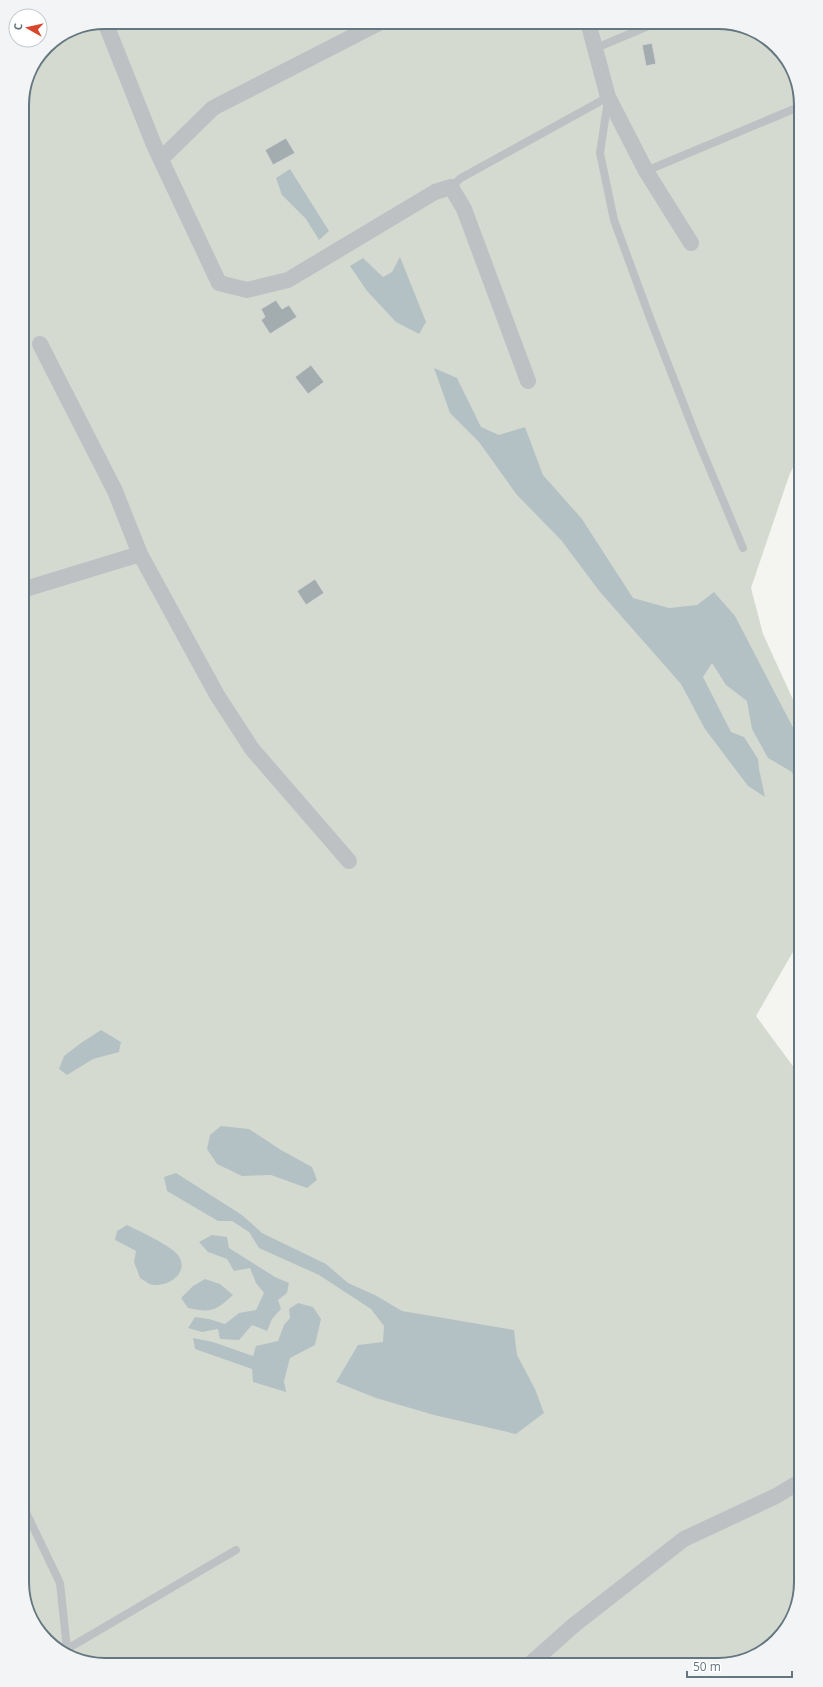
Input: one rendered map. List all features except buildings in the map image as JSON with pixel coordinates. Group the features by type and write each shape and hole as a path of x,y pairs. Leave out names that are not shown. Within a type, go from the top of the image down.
{"street":[{"path":"108,29 161,159 218,284 246,290 288,280 435,192 451,187 464,209 528,381"},
{"path":"161,159 213,108 367,29"},
{"path":"590,29 608,97 646,170 691,243"},
{"path":"40,344 115,491 140,554 217,695 252,749 349,861"},
{"path":"29,588 140,554"},
{"path":"537,1658 574,1625 684,1539 776,1496 794,1485"}],"lane":[{"path":"596,48 641,29"},
{"path":"451,187 468,174 608,97"},
{"path":"608,97 600,153 614,220 696,436 743,548"},
{"path":"646,170 794,109"},
{"path":"29,1519 60,1583 68,1648"},
{"path":"71,1649 236,1550"}],"shaded area":[{"path":"106,29 723,29 747,35 756,39 772,51 784,67 790,81 793,91 794,106 794,465 751,588 763,634 794,702 794,950 756,1016 794,1068 794,1587 793,1596 786,1615 775,1632 768,1639 747,1652 732,1657 718,1658 100,1658 91,1657 72,1650 55,1639 48,1632 39,1620 33,1606 30,1596 29,1582 29,100 35,76 39,67 51,51 67,39 81,33"},
{"path":"290,169 329,231 319,240 306,219 282,195 276,178"},
{"path":"400,257 426,322 419,334 396,322 367,291 350,266 363,258 383,277 392,272"},
{"path":"434,368 457,378 481,427 499,435 525,427 543,475 582,519 633,598 669,608 697,605 714,592 735,616 794,730 794,779 792,772 768,758 752,729 747,701 726,685 712,663 703,677 731,732 744,737 758,759 765,797 748,786 705,729 681,684 600,592 561,540 517,495 479,442 450,413"},
{"path":"101,1030 121,1042 119,1052 93,1059 67,1075 59,1069 64,1056"},
{"path":"221,1126 249,1129 281,1150 312,1167 317,1180 307,1188 271,1175 242,1176 217,1164 207,1149 210,1135"},
{"path":"176,1173 242,1215 262,1233 326,1264 348,1283 375,1295 402,1311 514,1330 517,1355 535,1389 544,1413 516,1434 434,1415 376,1398 336,1382 358,1345 383,1342 384,1326 371,1309 319,1275 259,1248 249,1232 232,1221 218,1221 167,1191 164,1177"},
{"path":"127,1225 162,1243 178,1255 182,1267 176,1277 160,1285 152,1285 140,1278 134,1262 136,1251 115,1240 117,1231"},
{"path":"212,1235 227,1237 229,1248 275,1277 289,1283 287,1293 278,1300 281,1309 272,1319 267,1331 252,1325 239,1340 220,1339 218,1329 202,1332 188,1328 195,1317 209,1319 225,1324 239,1313 256,1310 264,1293 256,1283 250,1268 234,1271 227,1259 208,1252 199,1242"},
{"path":"205,1279 220,1284 233,1295 213,1309 202,1310 188,1308 181,1298 193,1286"},
{"path":"298,1303 313,1307 321,1319 315,1345 290,1358 284,1381 286,1392 253,1382 252,1369 195,1349 193,1338 213,1342 253,1356 256,1346 278,1341 284,1325 290,1318 289,1309"}]}
